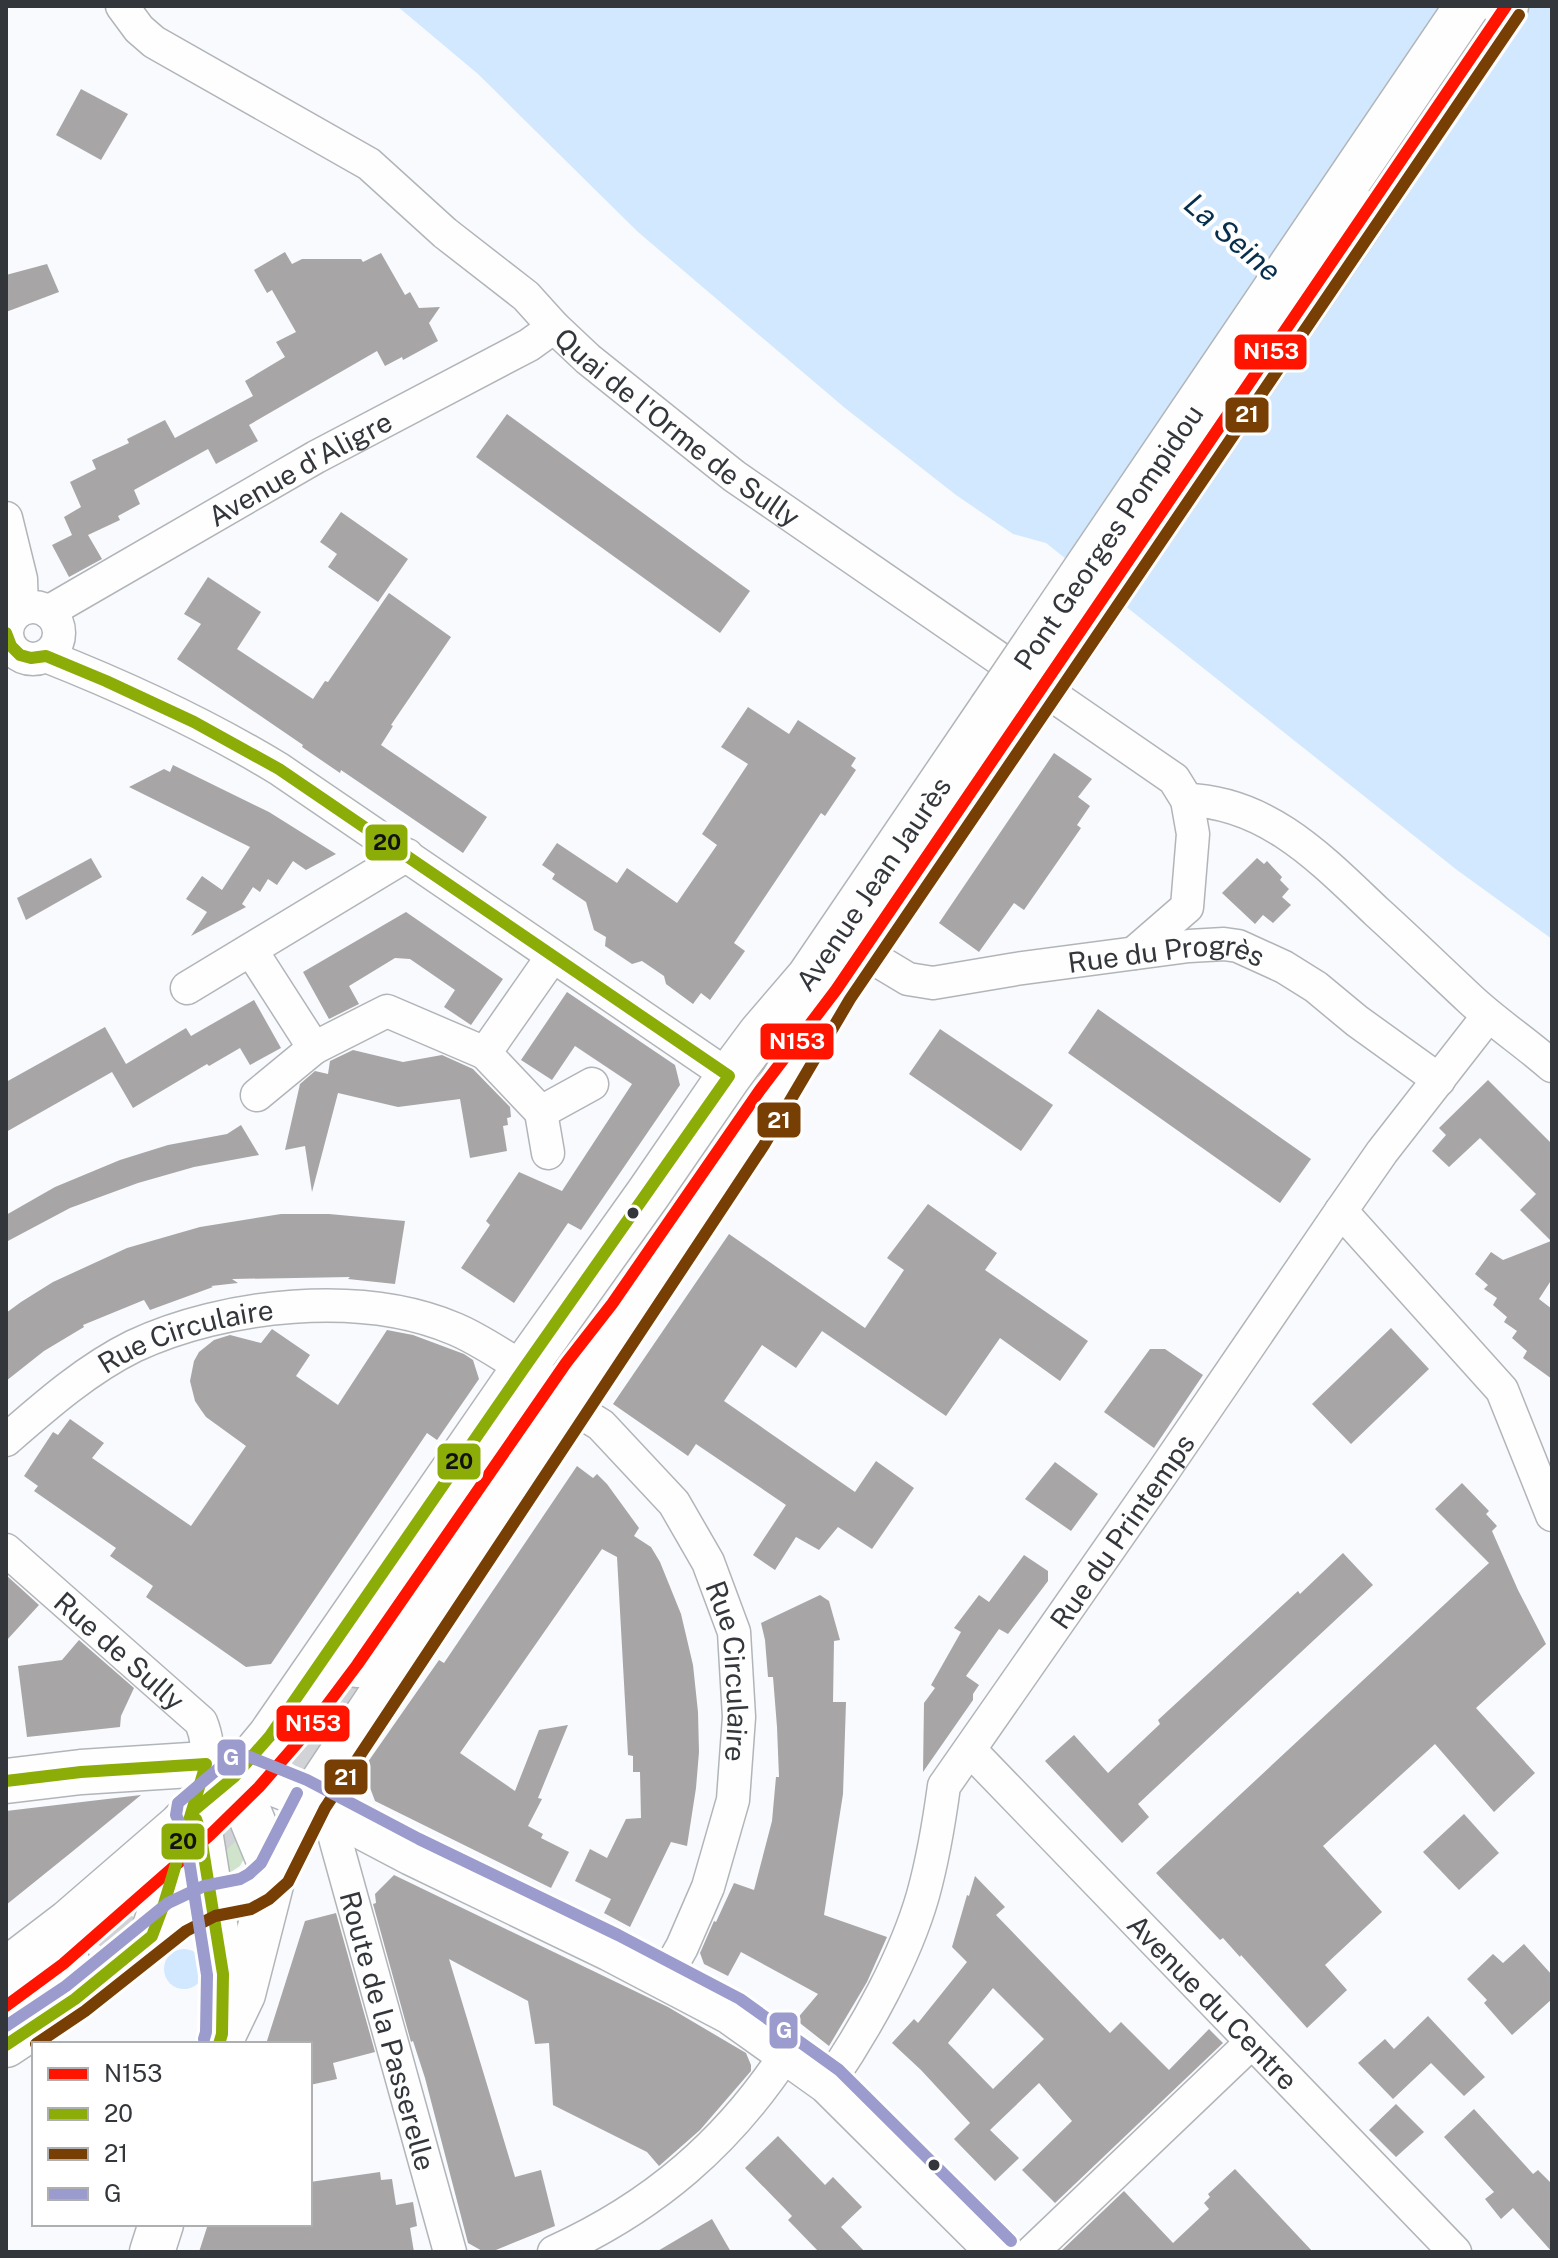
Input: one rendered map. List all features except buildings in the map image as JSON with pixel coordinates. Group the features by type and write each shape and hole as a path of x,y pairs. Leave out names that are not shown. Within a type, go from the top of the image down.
{"main road":[{"name":"Pont Georges Pompidou","path":"1004,718 1467,6"},
{"name":"Pont Georges Pompidou","path":"1004,718 1506,6"},
{"name":"Avenue Jean Jaurès","path":"6,1970 69,1922 206,1802 223,1767 270,1736 524,1368 761,1033 863,952 1004,718"},
{"name":"Avenue Jean Jaurès","path":"221,2039 243,1994 274,1873 319,1804 343,1750 751,1136 823,984 1004,718"},
{"path":"357,1665 566,1363 601,1297 748,1078 823,984"},
{"path":"6,2045 75,1999 177,1917 210,1901 245,1894 274,1873 246,1805 223,1767"},
{"path":"6,1781 106,1771 223,1767 319,1804 731,2012 829,2082 1000,2252"},
{"path":"192,1812 200,1831 223,1974 221,2039"},
{"path":"152,1936 192,1812"},
{"path":"6,2006 36,1986 93,1938"},
{"path":"152,2252 160,2226"}],"street":[{"name":"Quai de l'Orme de Sully","path":"122,6 139,29 154,42 369,164 467,251 526,296 588,359 734,476 1154,763 1174,779 1187,800"},
{"name":"Avenue d'Aligre","path":"35,610 529,345 554,327"},
{"path":"6,518 21,579 35,610 58,624 58,642 46,656 27,659 12,650 6,633 9,621 35,610"},
{"path":"46,656 211,729 279,769 729,1076"},
{"path":"1134,953 1187,907 1193,834 1187,800 1206,800 1256,816 1294,837 1488,1016 1552,1066"},
{"path":"187,988 407,855"},
{"path":"1187,907 1224,944"},
{"name":"Rue du Progrès","path":"863,952 908,979 933,983 1189,946 1238,946 1305,980 1439,1080"},
{"path":"251,950 314,1048"},
{"path":"485,1053 552,957"},
{"path":"257,1095 314,1048 387,1011 485,1053 541,1112 548,1153"},
{"name":"Rue du Printemps","path":"829,2082 867,2021 898,1960 922,1898 938,1835 944,1786 1382,1152 1488,1016"},
{"path":"541,1112 592,1084"},
{"path":"1341,1211 1502,1390 1552,1515"},
{"name":"Rue Circulaire","path":"6,1440 92,1372 133,1347 220,1316 269,1309 329,1306 370,1308 415,1317 453,1328 524,1368"},
{"name":"Rue Circulaire","path":"572,1407 601,1425 674,1503 708,1562 734,1632 739,1717 733,1800 708,1887 682,1947 665,1977"},
{"name":"Rue de Sully","path":"6,1550 201,1722 208,1747 223,1767"},
{"name":"Avenue du Centre","path":"970,1750 1455,2252"},
{"name":"Route de la Passerelle","path":"319,1804 450,2252"},
{"path":"1032,2252 1252,2042"},
{"path":"554,2252 603,2228 687,2170 760,2093 788,2051"}],"green space":[{"path":"227,1805 246,1855 240,1866 223,1877 219,1821"}],"water":[{"name":"La Seine","path":"397,6 1552,6 1552,939 1457,870 1046,543 1013,534 956,495 845,408 638,232 478,74"},
{"path":"184,1949 198,1955 204,1969 198,1983 184,1989 170,1983 164,1969 170,1955"}],"tunnel":[{"path":"93,1938 200,1844 261,1785 357,1665"}],"transit line":[{"name":"N153","path":"6,2006 63,1964 210,1835 259,1787 306,1733 357,1665 566,1363 612,1304 760,1090 836,990 1506,6"},
{"name":"21","path":"39,2042 85,2011 186,1931 215,1916 251,1909 269,1899 288,1882 325,1808 764,1145 850,999 1519,15"},
{"name":"20","path":"6,633 11,646 20,655 31,658 46,656 106,681 194,722 279,769 729,1076 270,1736 234,1777 192,1812"},
{"name":"G","path":"204,2039 207,1975 185,1835 176,1815 178,1803 233,1756 245,1755 307,1780 740,1999 839,2070 1011,2241"},
{"name":"20","path":"6,1781 81,1772 206,1764 152,1936 75,1999 6,2045"},
{"name":"G","path":"6,2026 66,1986 168,1903 204,1886 240,1879 249,1874 261,1863 297,1793"},
{"name":"20","path":"196,1819 223,1974 220,2042"}]}
